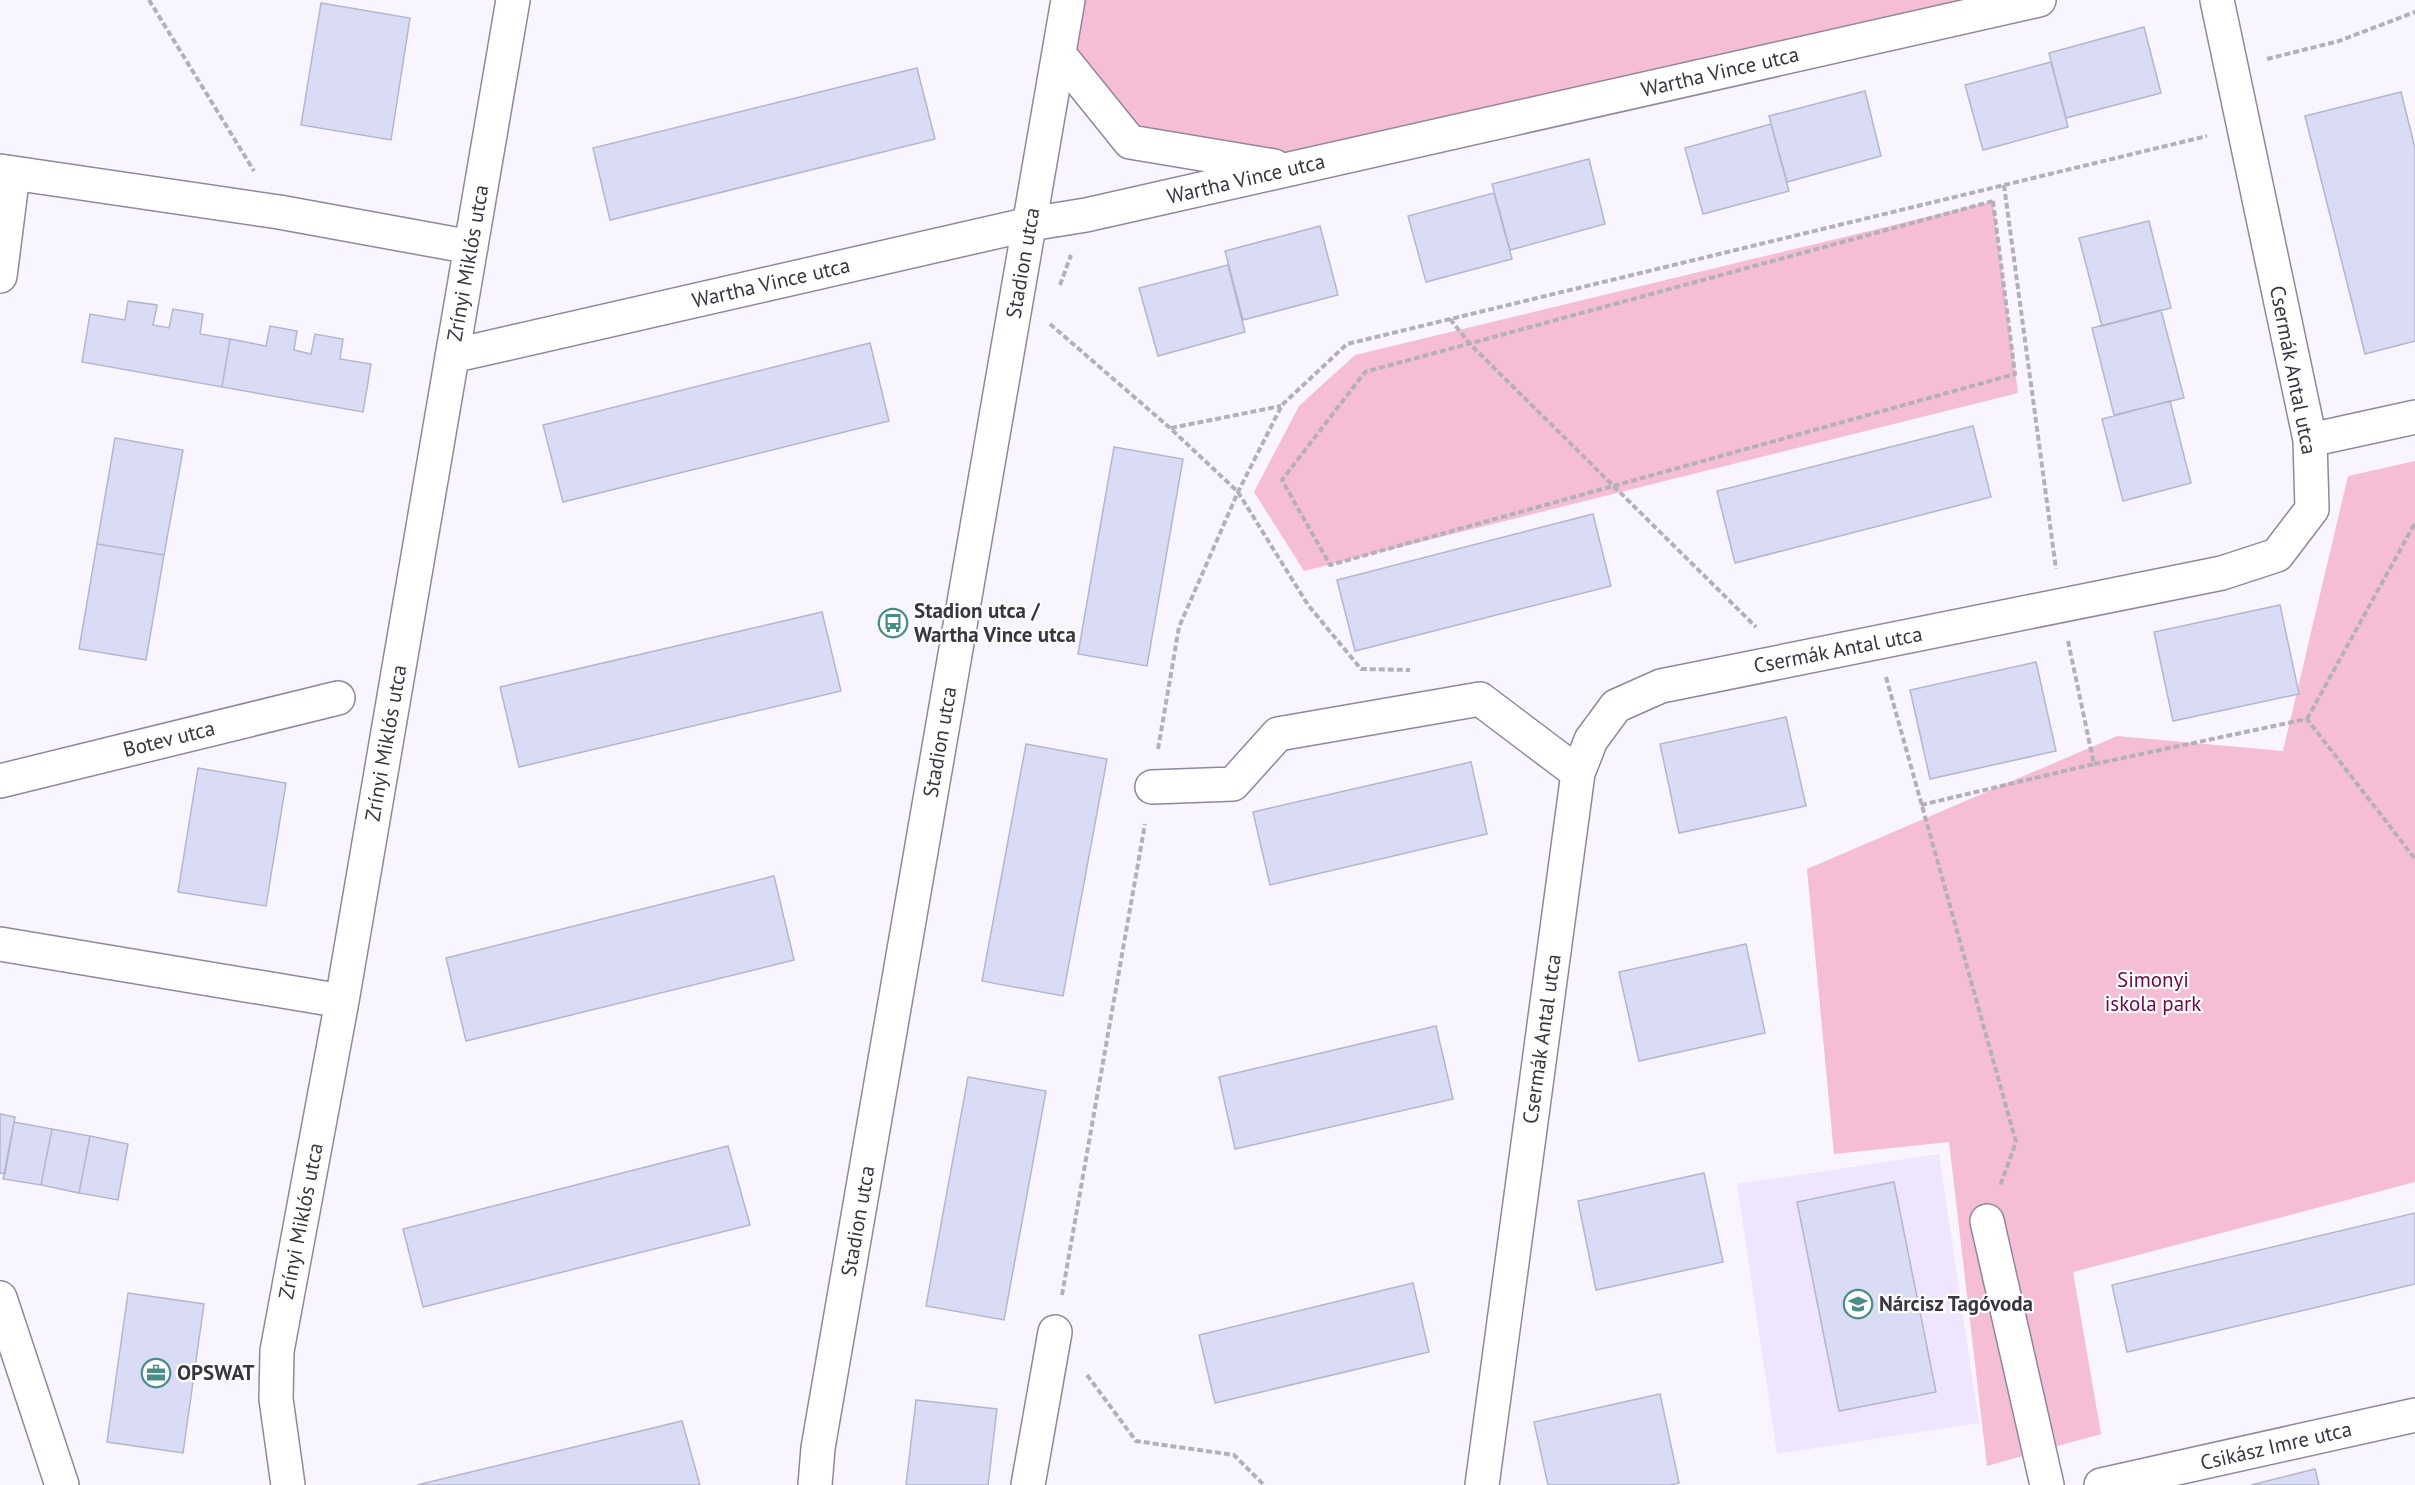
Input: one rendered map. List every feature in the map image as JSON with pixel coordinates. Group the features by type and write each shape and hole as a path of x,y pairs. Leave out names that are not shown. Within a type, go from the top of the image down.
{"street":[{"name":"Zrínyi Miklós utca","path":"288,1485 276,1399 277,1351 342,1001 513,0"},
{"name":"Stadion utca","path":"815,1485 824,1413 1068,0"},
{"name":"Wartha Vince utca","path":"452,356 1030,224 1086,215 2039,0"},
{"name":"Csermák Antal utca","path":"1482,1485 1578,773 1591,740 1616,706 1661,686 2222,573 2277,555 2313,508 2310,440 2217,0"},
{"path":"1059,54 1130,142 1290,169"},
{"path":"0,276 7,172 279,212 471,247"},
{"path":"2310,440 2415,417"},
{"name":"Botev utca","path":"0,781 338,698"},
{"path":"1152,787 1233,784 1278,734 1480,699 1578,773"},
{"path":"0,944 342,1001"},
{"path":"1987,1221 2047,1485"},
{"path":"0,1298 62,1485"},
{"path":"1028,1485 1055,1332"},
{"name":"Csikász Imre utca","path":"2101,1485 2415,1414"}],"path":[{"path":"149,0 279,212"},
{"path":"2231,69 2339,41 2415,12"},
{"path":"1264,1485 1234,1455 1136,1440 1055,1332 1179,627 1238,492 1282,405 1347,344 2209,136"},
{"path":"1993,201 2015,374 1613,486 1330,565 1282,480 1365,372 1993,201"},
{"path":"1058,289 1086,215"},
{"path":"1450,319 1470,344 1789,660"},
{"path":"1046,321 1170,428 1238,492 1308,605 1361,669 1421,670"},
{"path":"1170,428 1282,405"},
{"path":"2307,719 2415,523"},
{"path":"1876,643 2016,1142 1987,1221"},
{"path":"1921,805 2094,764"}],"shaded area":[{"name":"Nárcisz Tagóvoda","path":"1939,1154 1979,1423 1777,1454 1737,1184"}],"green space":[{"path":"1068,0 2040,0 1290,169 1130,142 1059,54"},
{"path":"1993,201 2018,393 1304,571 1254,492 1299,406 1355,355"},
{"name":"Simonyi iskola park","path":"2415,461 2415,1182 2073,1272 2101,1434 1987,1466 1949,1142 1834,1154 1807,869 2117,736 2283,751 2348,476"}],"building":[{"path":"321,3 410,18 391,140 301,125"},
{"path":"2144,27 2161,93 2066,118 2049,53"},
{"path":"2051,62 2068,127 1983,150 1965,85"},
{"path":"917,68 935,139 610,220 593,148"},
{"path":"1865,91 1881,156 1787,182 1769,116"},
{"path":"2401,92 2415,148 2415,341 2365,354 2305,116"},
{"path":"1771,124 1789,191 1703,214 1685,148"},
{"path":"1589,159 1605,224 1510,250 1492,184"},
{"path":"1494,193 1512,259 1426,282 1408,216"},
{"path":"2149,221 2171,308 2102,326 2079,238"},
{"path":"1320,226 1338,295 1243,320 1225,251"},
{"path":"1228,265 1245,332 1158,356 1139,288"},
{"path":"128,301 157,305 153,325 169,328 173,309 203,314 200,334 230,339 222,387 82,362 90,314 125,320"},
{"path":"2161,310 2184,398 2114,415 2092,328"},
{"path":"270,326 297,331 294,350 311,354 315,334 343,339 340,359 371,364 363,412 222,387 230,339 266,346"},
{"path":"870,343 889,421 563,502 543,425"},
{"path":"2170,401 2191,483 2123,501 2102,419"},
{"path":"1973,426 1991,497 1735,563 1717,491"},
{"path":"115,438 183,450 164,555 97,544"},
{"path":"1114,447 1183,459 1147,666 1078,654"},
{"path":"1593,514 1611,586 1355,651 1337,580"},
{"path":"97,544 164,555 146,660 79,649"},
{"path":"2280,605 2299,694 2173,721 2154,632"},
{"path":"822,612 841,691 519,767 500,687"},
{"path":"2036,662 2056,751 1930,779 1910,690"},
{"path":"1786,717 1806,806 1679,833 1660,744"},
{"path":"1026,744 1107,759 1063,996 982,981"},
{"path":"1471,762 1487,834 1270,885 1253,812"},
{"path":"198,768 286,783 266,906 178,892"},
{"path":"774,876 794,960 466,1041 446,958"},
{"path":"1746,944 1765,1033 1639,1061 1619,972"},
{"path":"1436,1026 1453,1099 1235,1149 1219,1077"},
{"path":"968,1077 1046,1091 1004,1320 926,1306"},
{"path":"0,1114 15,1117 5,1174 0,1173"},
{"path":"14,1122 52,1129 41,1185 3,1179"},
{"path":"52,1129 90,1136 79,1193 41,1185"},
{"path":"90,1136 128,1144 118,1200 79,1193"},
{"path":"728,1146 750,1225 423,1307 403,1229"},
{"path":"1704,1173 1723,1262 1596,1290 1578,1201"},
{"path":"1894,1182 1936,1392 1839,1411 1797,1202"},
{"path":"2415,1213 2415,1284 2127,1352 2112,1285"},
{"path":"1413,1283 1429,1352 1215,1403 1199,1335"},
{"name":"OPSWAT","path":"128,1293 204,1304 183,1453 107,1442"},
{"path":"1660,1394 1679,1483 1670,1485 1548,1485 1534,1422"},
{"path":"916,1400 997,1409 988,1485 906,1485"},
{"path":"682,1421 700,1485 417,1485"},
{"path":"2315,1469 2319,1485 2251,1485"}],"place":[{"name":"Stadion utca / Wartha Vince utca","path":"893,623"},
{"name":"Nárcisz Tagóvoda","path":"1858,1304"},
{"name":"OPSWAT","path":"156,1373"}]}
